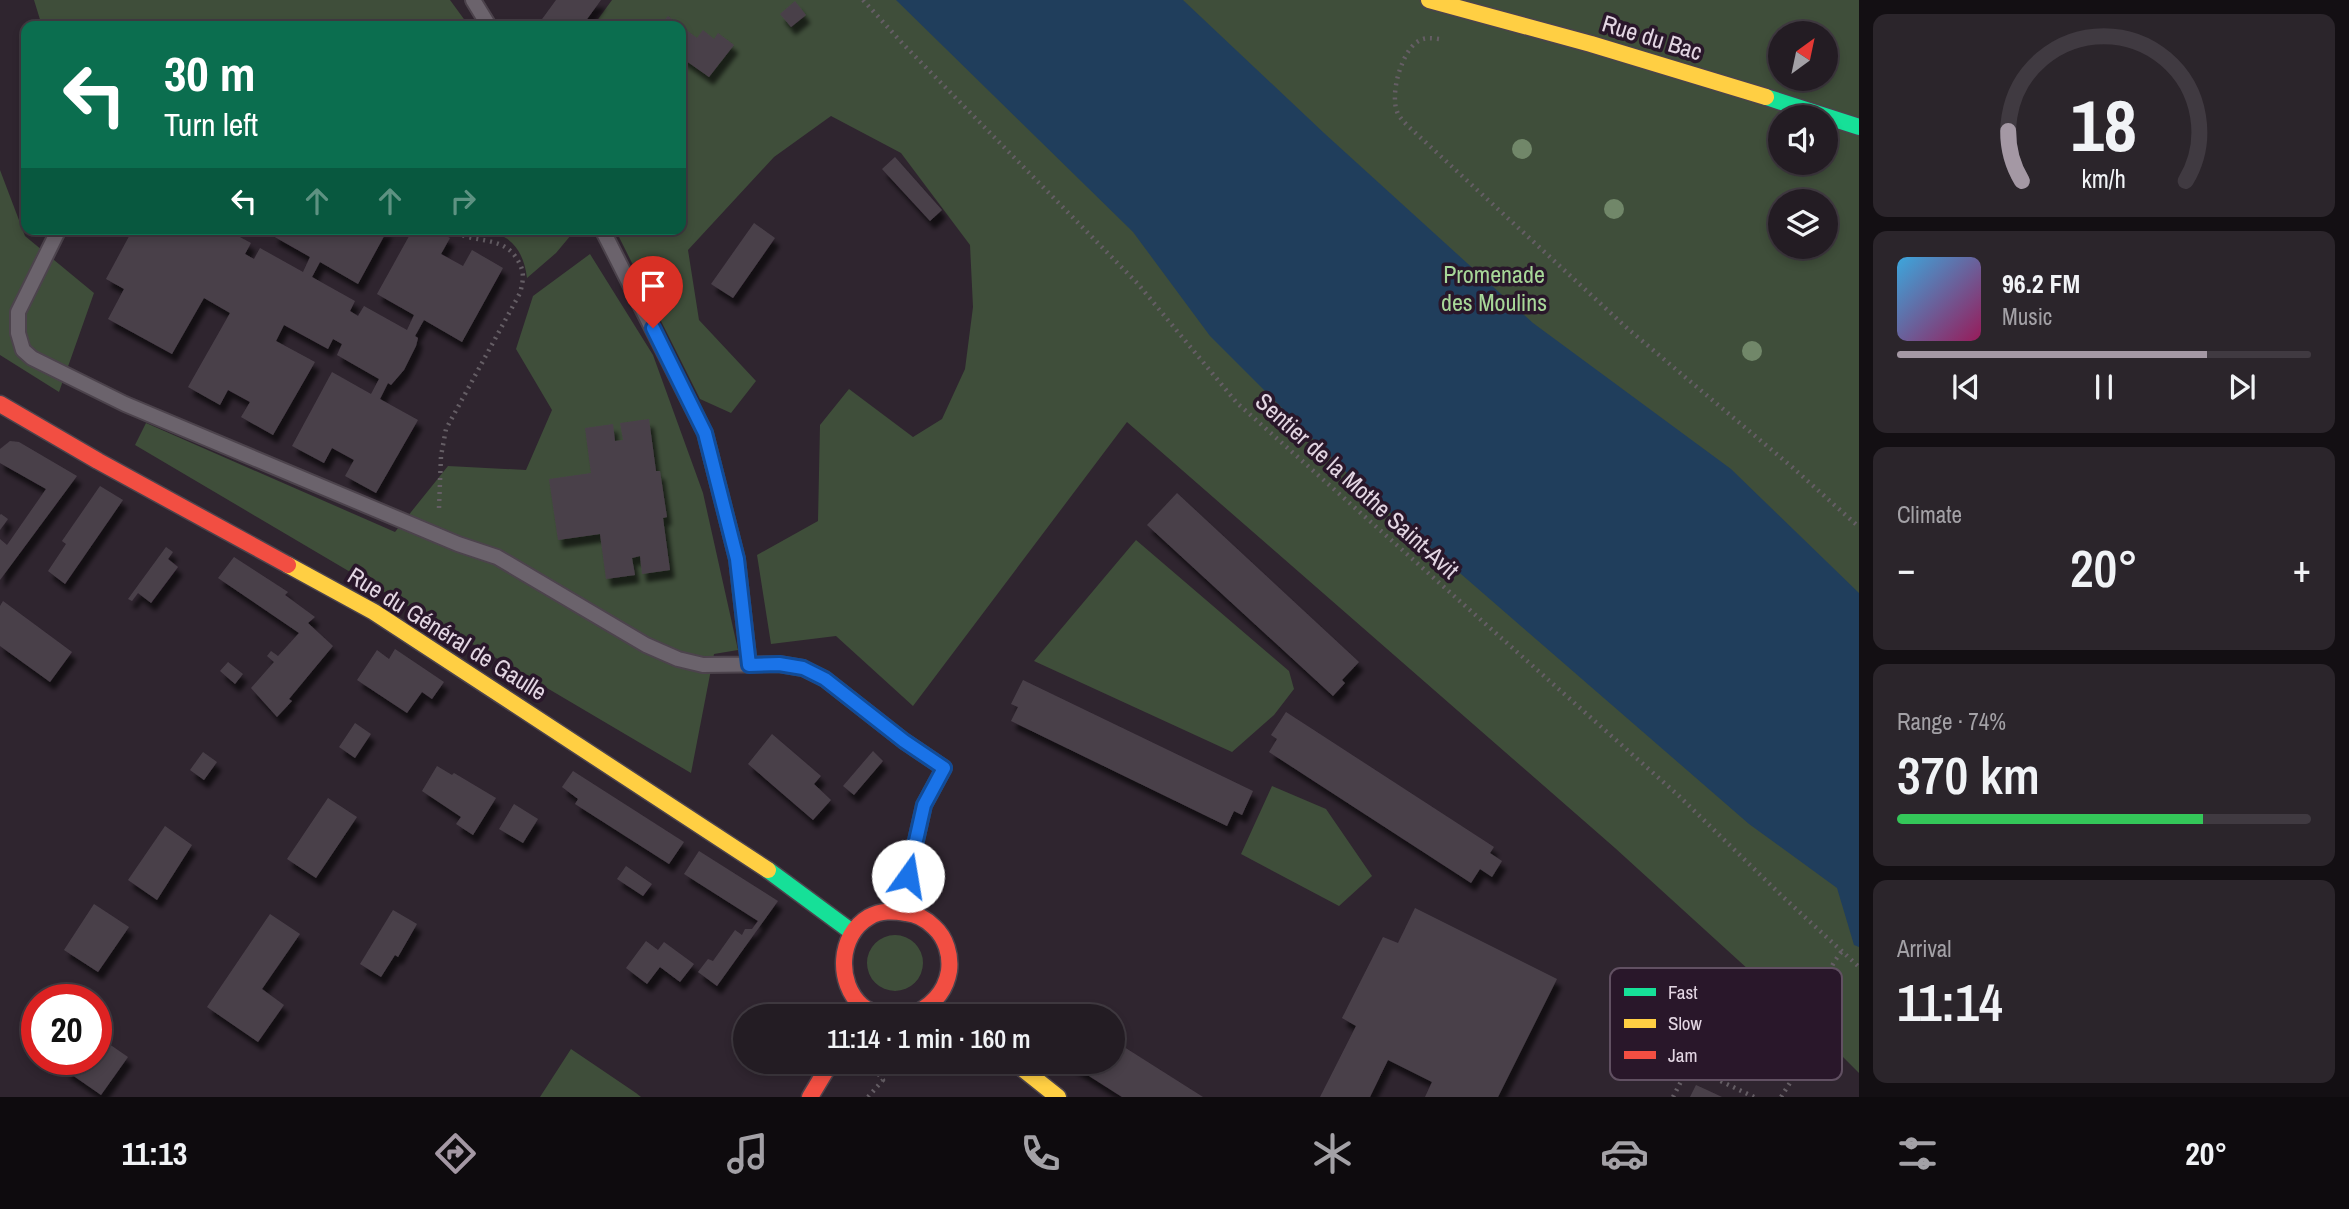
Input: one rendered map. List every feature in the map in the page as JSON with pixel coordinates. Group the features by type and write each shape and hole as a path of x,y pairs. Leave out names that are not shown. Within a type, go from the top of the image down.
{"main road":[{"name":"Rue du Bac","path":"1429,0 1538,27 1859,127"},
{"name":"Rue du Général de Gaulle","path":"0,404 98,461 374,612 787,882 852,932"},
{"path":"857,1004 844,981 844,947 862,921 890,910 921,916 934,926 944,940 949,956 949,972 939,1004"},
{"path":"810,1097 824,1074"},
{"path":"1029,1074 1058,1097"}],"lane":[{"path":"473,0 486,21"},
{"path":"56,235 18,312 18,333 23,350 32,358 125,404 445,539 497,557 646,645 678,659 704,665 779,664 803,668 825,679 904,741 944,768 924,805 908,876 906,911"},
{"path":"606,235 705,433 737,559 749,665"}],"path":[{"name":"Sentier de la Mothe Saint-Avit","path":"863,0 902,44 1138,284 1237,403 1679,796 1859,967"},
{"path":"1440,40 1428,38 1418,41 1408,52 1396,79 1397,113 1409,127 1628,329 1859,527"},
{"path":"439,508 441,456 446,429 520,293 524,277 521,264 503,245 461,235"},
{"path":"1831,968 1842,951"},
{"path":"868,1097 883,1080 878,1074"},
{"path":"1672,1097 1681,1080"},
{"path":"1718,1080 1754,1097"},
{"path":"1781,1097 1792,1080"}],"green space":[{"path":"34,0 450,0 465,21 40,21"},
{"name":"Promenade des Moulins","path":"612,0 1859,0 1859,1073 1842,1056 1842,968 1747,968 1615,848 1127,422 913,706 836,636 771,644 757,555 818,521 820,425 849,389 913,437 942,419 965,369 973,307 970,245 901,153 831,116 774,157 688,250 699,320 756,381 731,413 700,399 618,235 686,235 686,21 597,21"},
{"path":"0,170 21,225 21,235 25,235 94,293 59,392 0,355"},
{"path":"499,235 571,235 556,253 527,278 522,258 515,246"},
{"path":"590,254 653,355 703,493 738,650 714,654 691,773 135,445 146,423 395,532 448,466 526,470 552,410 516,349 533,296"},
{"path":"1136,540 1289,671 1294,689 1274,715 1232,752 1034,661"},
{"path":"1272,786 1326,809 1372,876 1339,906 1241,854"},
{"path":"889,935 901,935 915,943 923,957 921,974 915,983 901,991 889,991 872,979 867,969 867,957 879,940"},
{"path":"571,1049 636,1093 641,1097 540,1097"}],"water":[{"path":"896,0 1183,0 1324,133 1533,323 1731,469 1859,593 1859,947 1854,945 1837,888 1749,824 1362,488 1210,336 1133,232"}],"building":[{"path":"556,0 601,0 586,21 541,21"},
{"path":"795,1 806,15 791,27 780,14"},
{"path":"686,30 697,38 703,30 714,39 718,33 734,45 709,77 686,61"},
{"path":"895,157 942,210 930,221 882,169"},
{"path":"754,223 775,238 733,298 711,284"},
{"path":"130,235 236,235 251,243 245,254 254,259 260,248 303,272 310,257 274,235 385,235 358,284 320,262 312,277 355,301 350,311 358,316 364,306 407,330 414,315 377,294 410,235 444,235 450,238 441,254 463,266 472,250 503,268 462,342 424,320 415,336 418,338 416,346 404,370 391,385 388,383 380,399 418,420 376,493 345,476 354,460 332,448 324,463 292,446 332,372 371,394 379,379 337,355 342,344 333,339 328,349 284,325 276,341 315,362 273,435 241,417 250,402 228,390 220,405 188,387 230,313 204,298 172,354 108,319 124,289 106,279"},
{"path":"649,419 656,471 660,471 667,517 663,518 670,570 642,574 640,556 632,558 635,575 606,579 600,534 558,540 549,479 591,473 585,428 613,424 615,441 623,440 620,423"},
{"path":"10,441 19,442 77,476 0,580 0,539 7,545 46,489 0,463 0,449"},
{"path":"100,486 123,500 65,584 48,571 66,544 62,541"},
{"path":"1177,493 1359,662 1342,680 1345,683 1333,696 1147,525"},
{"path":"0,515 8,519 0,530"},
{"path":"166,547 173,552 168,559 178,567 151,603 138,593 132,601 128,599"},
{"path":"234,557 288,592 285,595 315,617 308,623 333,646 277,717 251,688 274,662 267,656 271,651 278,656 299,633 218,578"},
{"path":"3,601 72,652 50,682 0,646 0,606"},
{"path":"395,649 444,682 432,699 422,692 407,713 357,680 377,650 389,659"},
{"path":"228,662 243,674 235,684 220,671"},
{"path":"1023,680 1253,791 1242,815 1234,811 1227,826 1011,721 1018,707 1011,704"},
{"path":"1286,712 1494,847 1490,853 1502,861 1492,877 1480,869 1471,883 1269,752 1277,739 1271,735"},
{"path":"355,723 371,734 355,758 339,747"},
{"path":"772,734 821,776 814,784 831,800 813,820 748,764"},
{"path":"873,751 883,761 854,795 843,786"},
{"path":"203,752 217,762 204,780 190,770"},
{"path":"437,766 496,798 473,835 456,824 461,817 422,791"},
{"path":"573,771 684,842 669,864 575,804 578,799 562,787"},
{"path":"328,798 357,817 316,878 287,859"},
{"path":"514,804 538,819 523,843 499,829"},
{"path":"165,826 192,845 157,900 128,880"},
{"path":"699,851 778,901 717,986 698,972 708,959 713,961 735,930 742,935 745,929 752,929 758,921 684,874"},
{"path":"626,866 652,884 643,896 617,879"},
{"path":"94,904 129,927 98,972 64,950"},
{"path":"1415,908 1557,979 1498,1097 1425,1097 1432,1082 1388,1060 1370,1097 1320,1097 1356,1026 1342,1018 1383,937 1398,943"},
{"path":"393,910 417,924 398,957 395,955 381,977 360,964"},
{"path":"270,914 300,934 262,989 284,1005 258,1042 207,1007"},
{"path":"646,941 658,950 664,942 694,964 680,982 660,967 647,984 626,968"},
{"path":"112,1046 128,1057 101,1095 72,1075 112,1075"},
{"path":"1125,1048 1203,1097 1122,1097 1086,1074 1125,1074"},
{"path":"1696,1085 1707,1090 1722,1097 1690,1097"}],"traffic: fast":[{"path":"1766,97 1859,127"},
{"path":"768,870 852,932"}],"traffic: slow":[{"path":"1429,0 1591,44 1766,97"},
{"path":"288,565 374,612 768,870"},
{"path":"1029,1074 1058,1097"}],"traffic: jam":[{"path":"0,404 288,565"},
{"path":"860,1004 848,985 844,960 846,947 859,925 869,917 883,912 921,917 938,931 945,942 949,959 947,980 929,1004"},
{"path":"810,1097 824,1074"}],"route":[{"path":"653,328 705,433 737,559 749,665 779,664 803,668 825,679 904,741 944,768 924,805 908,876"}]}
